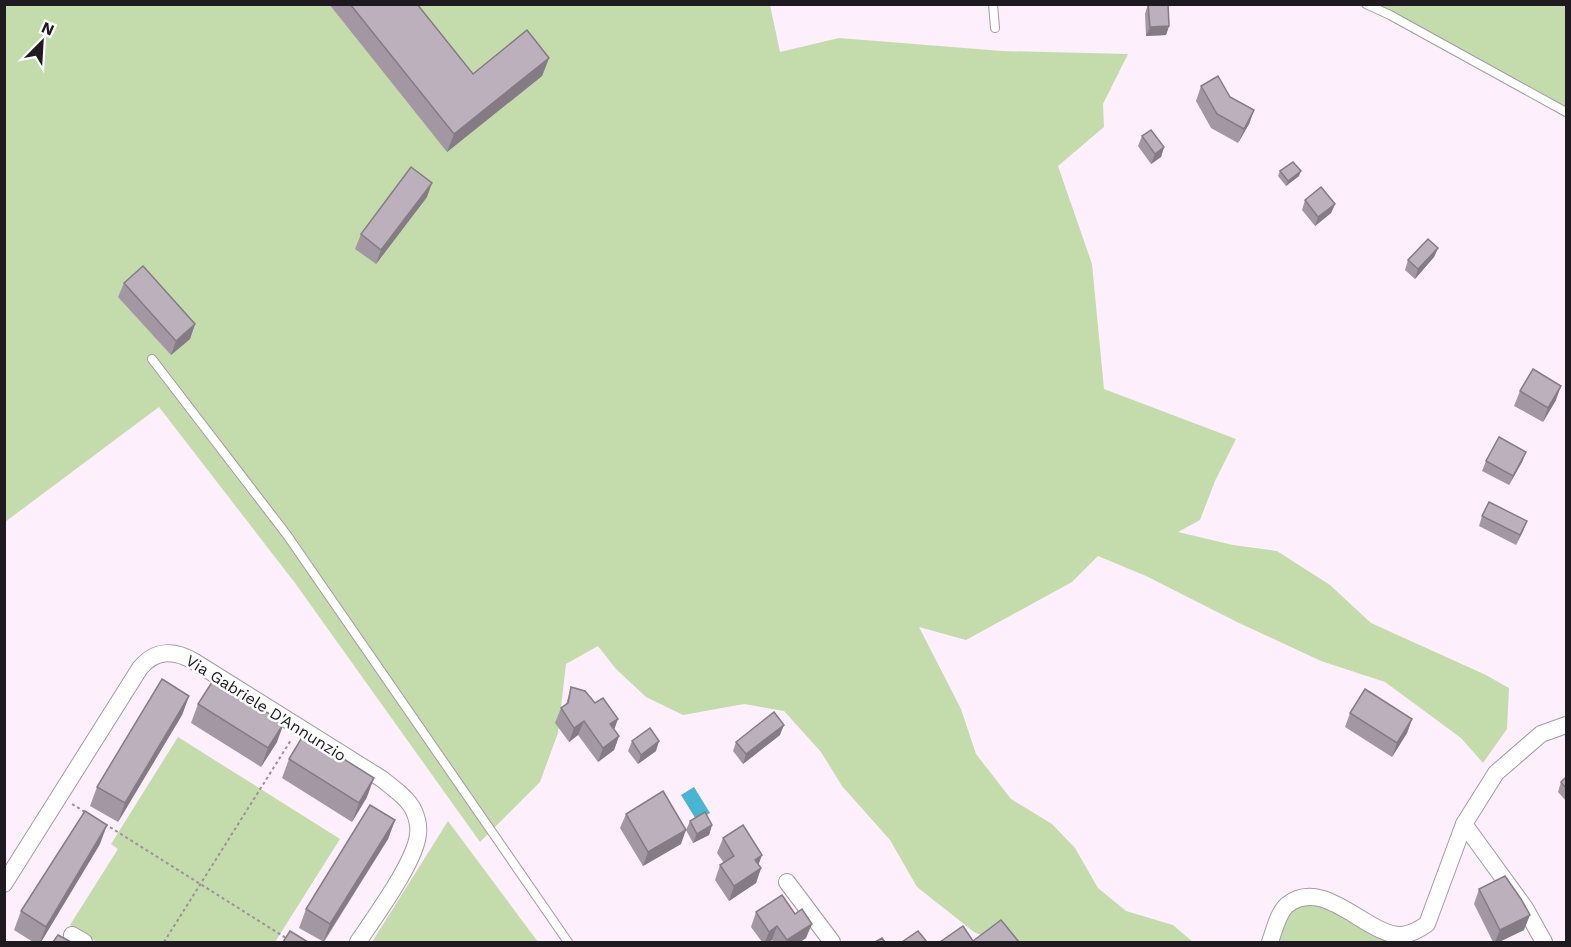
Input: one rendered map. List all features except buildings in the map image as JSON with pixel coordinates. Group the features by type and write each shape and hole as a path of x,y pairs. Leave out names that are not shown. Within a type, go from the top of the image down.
{"street":[{"name":"Via Gabriele D'Annunzio","path":"4,884 136,674 147,661 161,654 172,653 186,657 299,727 393,788 411,806 416,817 418,834 412,854 358,942"},
{"path":"1269,942 1287,905 1310,897 1322,898 1399,935 1410,933 1427,924 1464,824 1496,773 1541,734 1566,725"},
{"path":"1464,824 1525,908 1544,942"},
{"path":"787,882 832,942"}],"lane":[{"path":"993,4 995,28"},
{"path":"1366,4 1566,112"},
{"path":"152,359 287,535 568,942"}],"path":[{"path":"164,942 299,727"},
{"path":"60,796 90,815"},
{"path":"100,821 294,942"}],"green space":[{"path":"5,5 770,5 780,52 839,38 1002,51 1128,54 1103,104 1104,127 1058,166 1092,264 1104,389 1236,439 1215,481 1200,520 1178,532 1233,545 1277,551 1330,585 1371,623 1486,675 1509,688 1507,729 1483,763 1461,738 1385,682 1321,661 1146,576 1098,556 1072,582 966,640 919,627 961,709 976,754 1011,799 1052,824 1075,848 1098,888 1126,911 1173,925 1193,942 996,942 974,932 917,887 890,840 842,786 821,752 784,711 744,704 683,715 646,697 616,669 598,646 566,664 558,733 540,782 480,842 295,583 159,407 5,522"},
{"path":"1366,5 1566,5 1566,112"},
{"path":"178,737 340,839 275,942 97,942 70,925 118,849 111,844"},
{"path":"448,821 538,942 372,942"},
{"path":"1310,897 1397,942 1270,942 1278,920"}],"water":[{"path":"694,787 710,813 697,821 681,795"}]}
